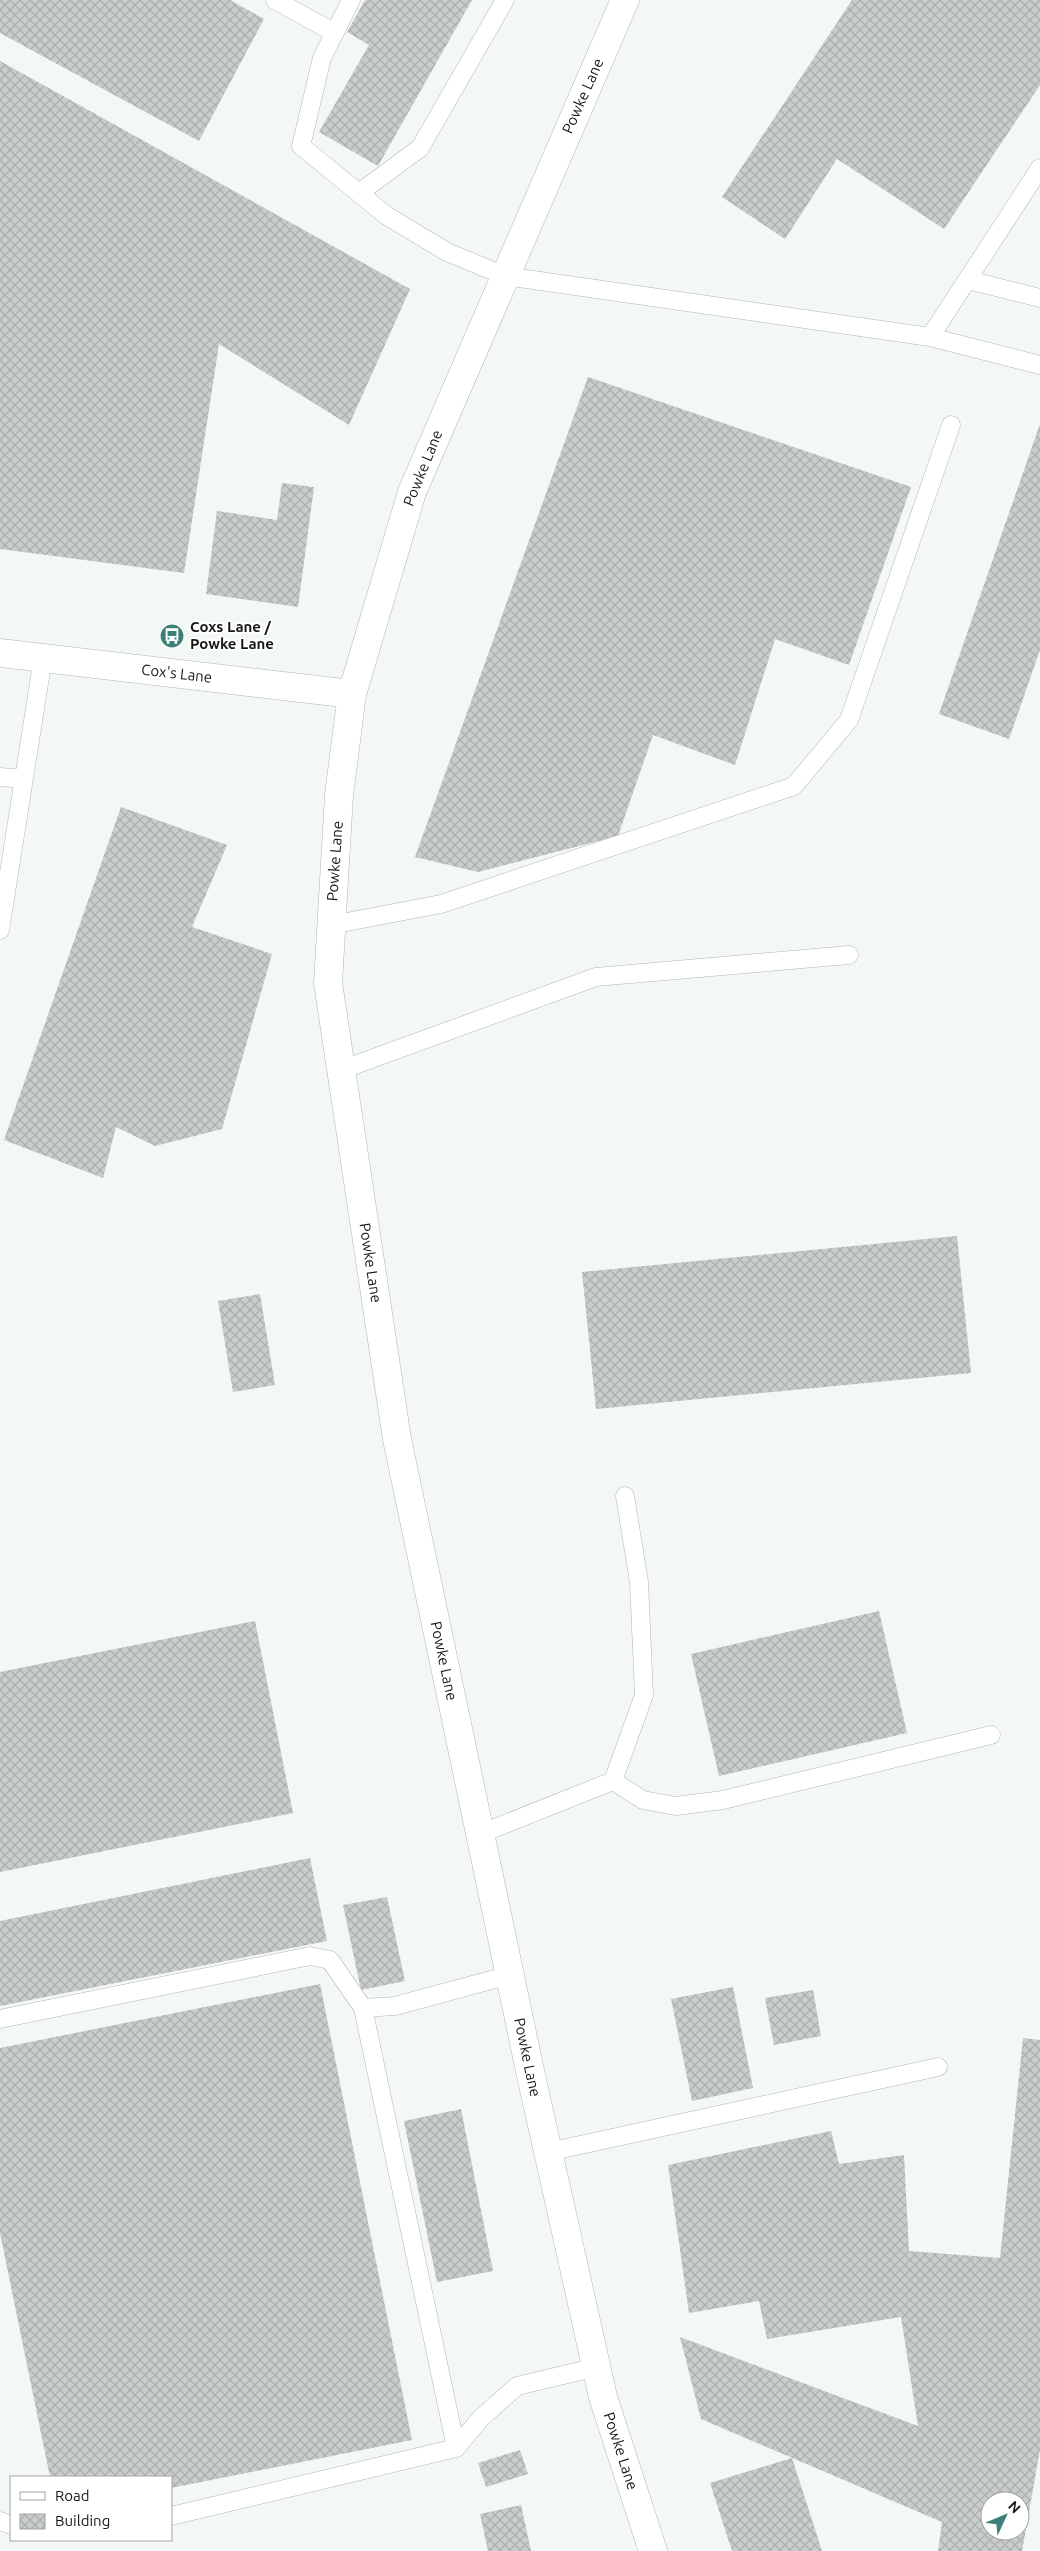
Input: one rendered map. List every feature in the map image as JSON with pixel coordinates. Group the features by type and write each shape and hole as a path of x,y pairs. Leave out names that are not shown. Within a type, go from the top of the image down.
{"street":[{"name":"Powke Lane","path":"625,0 412,492 352,694 339,795 328,983 397,1439 548,2152 603,2397 653,2551"},
{"name":"Cox's Lane","path":"0,653 352,694"}],"lane":[{"path":"275,0 335,33"},
{"path":"351,0 322,58 301,146 387,216 447,252 505,276 930,337 1040,365"},
{"path":"359,193 420,148 505,0"},
{"path":"930,337 1040,168"},
{"path":"968,280 1040,298"},
{"path":"331,926 441,904 794,786 849,720 951,425"},
{"path":"0,930 43,658"},
{"path":"0,776 24,779"},
{"path":"341,1070 596,976 849,954"},
{"path":"480,1834 613,1781 644,1695 639,1582 625,1496"},
{"path":"613,1781 643,1800 676,1806 723,1800 991,1735"},
{"path":"0,2019 310,1956 330,1960 363,2008 456,2448"},
{"path":"363,2008 395,2006 510,1975"},
{"path":"548,2152 938,2067"},
{"path":"172,2516 456,2448 481,2418 516,2386 597,2367"}],"building":[{"path":"0,0 230,0 264,19 199,141 0,33"},
{"path":"365,0 472,0 378,166 319,132 369,45 347,32"},
{"path":"852,0 1040,0 1040,85 944,229 837,159 785,239 722,197"},
{"path":"0,61 410,289 349,425 219,344 184,573 0,549"},
{"path":"588,377 911,487 849,665 775,639 735,765 653,735 618,836 478,872 415,857"},
{"path":"1040,424 1040,650 1009,739 939,714"},
{"path":"282,483 314,487 298,607 206,594 217,511 277,520"},
{"path":"121,807 227,845 192,927 272,954 222,1129 155,1146 116,1127 103,1178 4,1140"},
{"path":"957,1236 971,1373 596,1409 582,1272"},
{"path":"260,1294 275,1385 233,1392 218,1301"},
{"path":"879,1611 907,1733 719,1776 691,1654"},
{"path":"255,1621 293,1813 0,1872 0,1672"},
{"path":"310,1858 327,1941 0,2006 0,1921"},
{"path":"387,1897 405,1981 361,1990 343,1905"},
{"path":"320,1984 412,2440 172,2488 172,2476 50,2476 0,2233 0,2048"},
{"path":"733,1987 753,2088 692,2101 671,1999"},
{"path":"813,1990 821,2036 774,2045 765,1998"},
{"path":"1023,2038 1040,2040 1040,2450 1030,2506 1030,2491 980,2491 980,2541 1024,2541 1022,2551 938,2551 942,2522 701,2419 680,2337 918,2426 901,2317 767,2339 759,2301 689,2313 668,2165 831,2131 839,2164 904,2155 909,2251 1000,2258"},
{"path":"461,2109 493,2271 437,2282 404,2121"},
{"path":"520,2450 528,2474 486,2487 478,2463"},
{"path":"792,2458 822,2551 732,2551 710,2483"},
{"path":"521,2505 531,2551 488,2551 480,2514"}],"place":[{"name":"Coxs Lane / Powke Lane","path":"172,636"}]}
